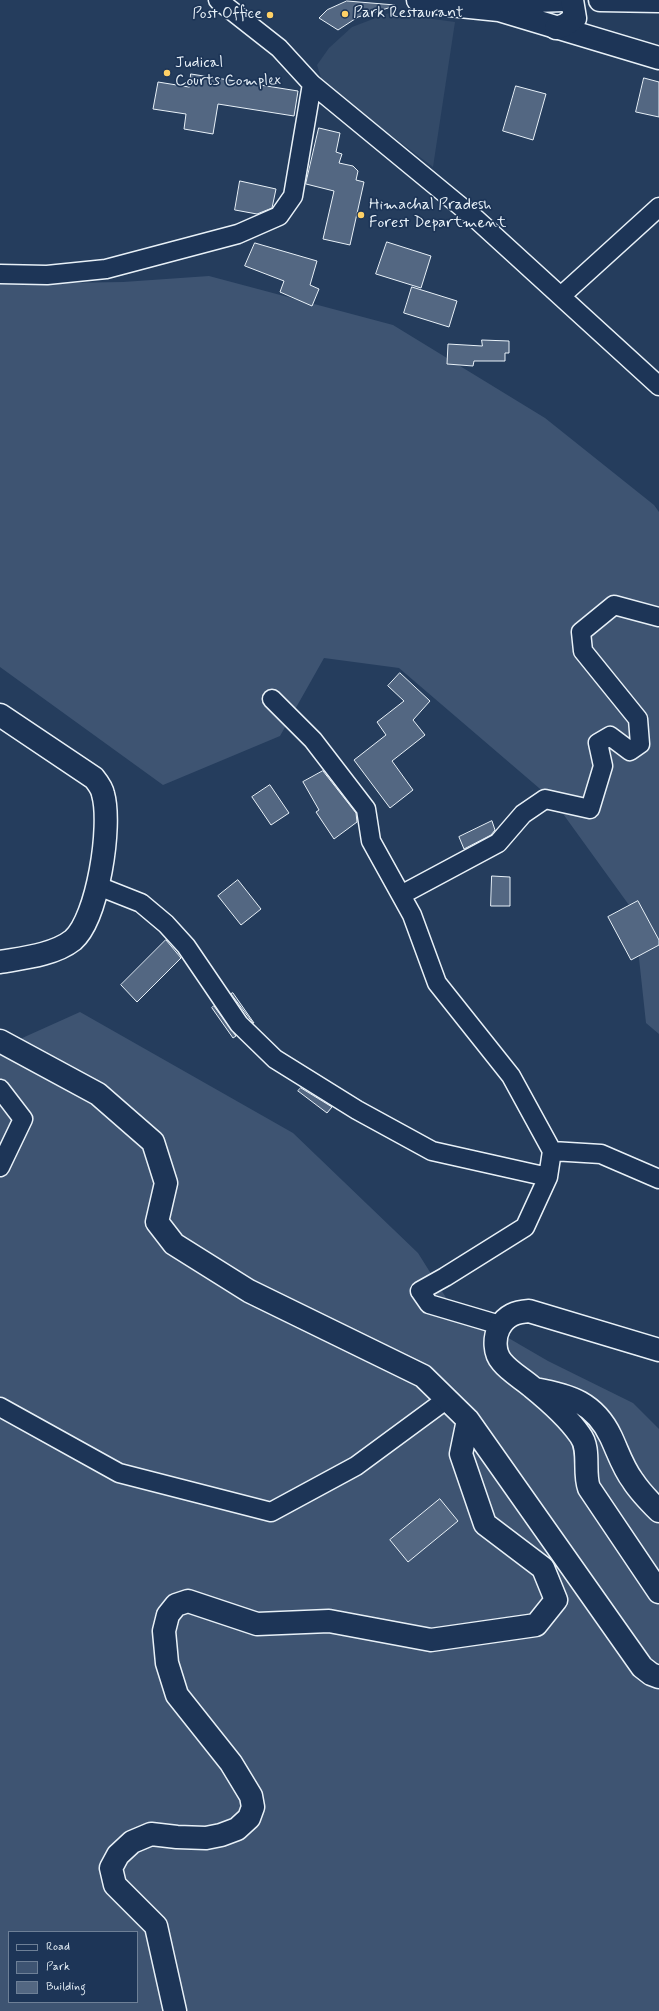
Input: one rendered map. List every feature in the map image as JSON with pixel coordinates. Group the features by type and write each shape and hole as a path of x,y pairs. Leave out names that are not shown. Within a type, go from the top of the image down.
{"main road":[{"path":"418,0 450,6 499,10 659,58"},
{"path":"499,10 534,1 564,0"},
{"path":"556,28 565,25 575,18 572,0"},
{"path":"600,0 659,1"},
{"path":"0,715 94,778 103,792 105,812 98,886 90,913 82,928 72,940 61,947 0,962"},
{"path":"0,1041 98,1094 153,1142 166,1183 157,1222 174,1244 249,1291 424,1376 468,1420 642,1667 651,1674 659,1677"},
{"path":"659,1350 529,1311 512,1314 505,1318 496,1333 495,1343 501,1362 535,1390 580,1435 585,1445 586,1480 589,1488 659,1592"},
{"path":"535,1390 566,1396 579,1401 596,1414 602,1420 632,1481 659,1511"},
{"path":"175,2011 156,1926 114,1885 111,1868 118,1855 132,1842 151,1834 199,1838 221,1835 237,1829 243,1824 249,1818 253,1807 251,1796 231,1763 177,1695 167,1663 164,1631 168,1614 176,1605 188,1601 257,1624 329,1620 431,1640 536,1625 556,1600 543,1568 485,1524 461,1454 468,1420"}],"street":[{"path":"218,0 279,48 312,84 476,218 659,386"},
{"path":"0,274 47,275 106,270 238,234 279,216 293,196 312,84"},
{"path":"561,296 659,207"},
{"path":"401,895 498,843 522,814 545,799 590,809 603,766 598,743 610,736 630,751 640,744 638,719 583,651 581,632 614,605 659,617"},
{"path":"272,699 313,740 366,809 371,841 412,914 437,983 511,1076 552,1151 548,1177 525,1227 420,1291 429,1304 500,1325"},
{"path":"98,886 141,903 166,924 186,946 239,1024 275,1059 357,1110 432,1151 548,1177"},
{"path":"0,1089 23,1119 0,1167"},
{"path":"552,1151 601,1154 659,1179"},
{"path":"0,1407 119,1473 272,1512 356,1466 447,1399"}],"shaded area":[{"path":"389,13 455,22 433,167 323,84 317,65 329,48 352,27"}],"green space":[{"path":"209,276 393,325 545,418 654,505 659,512 659,1034 646,1023 634,912 553,800 399,668 324,658 280,736 163,785 0,667 0,284 123,282"},
{"path":"80,1012 293,1133 418,1253 450,1304 548,1361 633,1403 659,1429 659,2011 0,2011 0,1048"}],"building":[{"name":"Park Restaurant","path":"347,1 395,6 358,17 338,30 319,18 327,10"},
{"path":"191,74 298,91 294,116 218,104 213,134 184,129 186,114 153,109 158,82 189,87"},
{"path":"644,78 659,82 659,117 636,112"},
{"path":"516,86 546,94 533,140 503,131"},
{"path":"319,128 340,133 336,152 342,154 339,163 353,166 358,171 356,180 364,182 350,245 323,239 334,191 306,184"},
{"path":"240,181 276,189 272,208 257,214 235,210"},
{"path":"387,242 431,256 421,288 376,274"},
{"path":"255,243 317,261 310,285 319,289 312,306 280,292 284,281 245,266"},
{"path":"412,287 457,301 449,327 404,313"},
{"path":"482,340 509,341 509,353 505,353 505,361 474,361 473,366 447,364 448,344 482,346"},
{"path":"400,673 430,701 413,720 425,735 392,761 413,790 390,808 354,760 386,735 377,722 404,701 388,686"},
{"path":"323,771 356,813 357,822 334,839 316,812 319,810 303,782"},
{"path":"270,785 289,813 271,825 252,797"},
{"path":"492,821 495,830 491,835 464,849 459,837"},
{"path":"492,876 510,877 510,906 491,906"},
{"path":"238,880 261,909 241,925 218,896"},
{"path":"638,901 659,940 659,945 631,960 608,917"},
{"path":"166,940 181,958 137,1002 121,985"},
{"path":"233,993 254,1023 231,994"},
{"path":"214,1006 236,1036 233,1038 212,1008"},
{"path":"301,1088 332,1107 327,1113 298,1091"},
{"path":"440,1499 458,1521 408,1562 390,1540"}],"place":[{"name":"Park Restaurant","path":"345,14"},
{"name":"Post Office","path":"270,15"},
{"name":"Judical Courts Complex","path":"167,73"},
{"name":"Himachal Pradesh Forest Department","path":"361,215"}]}
